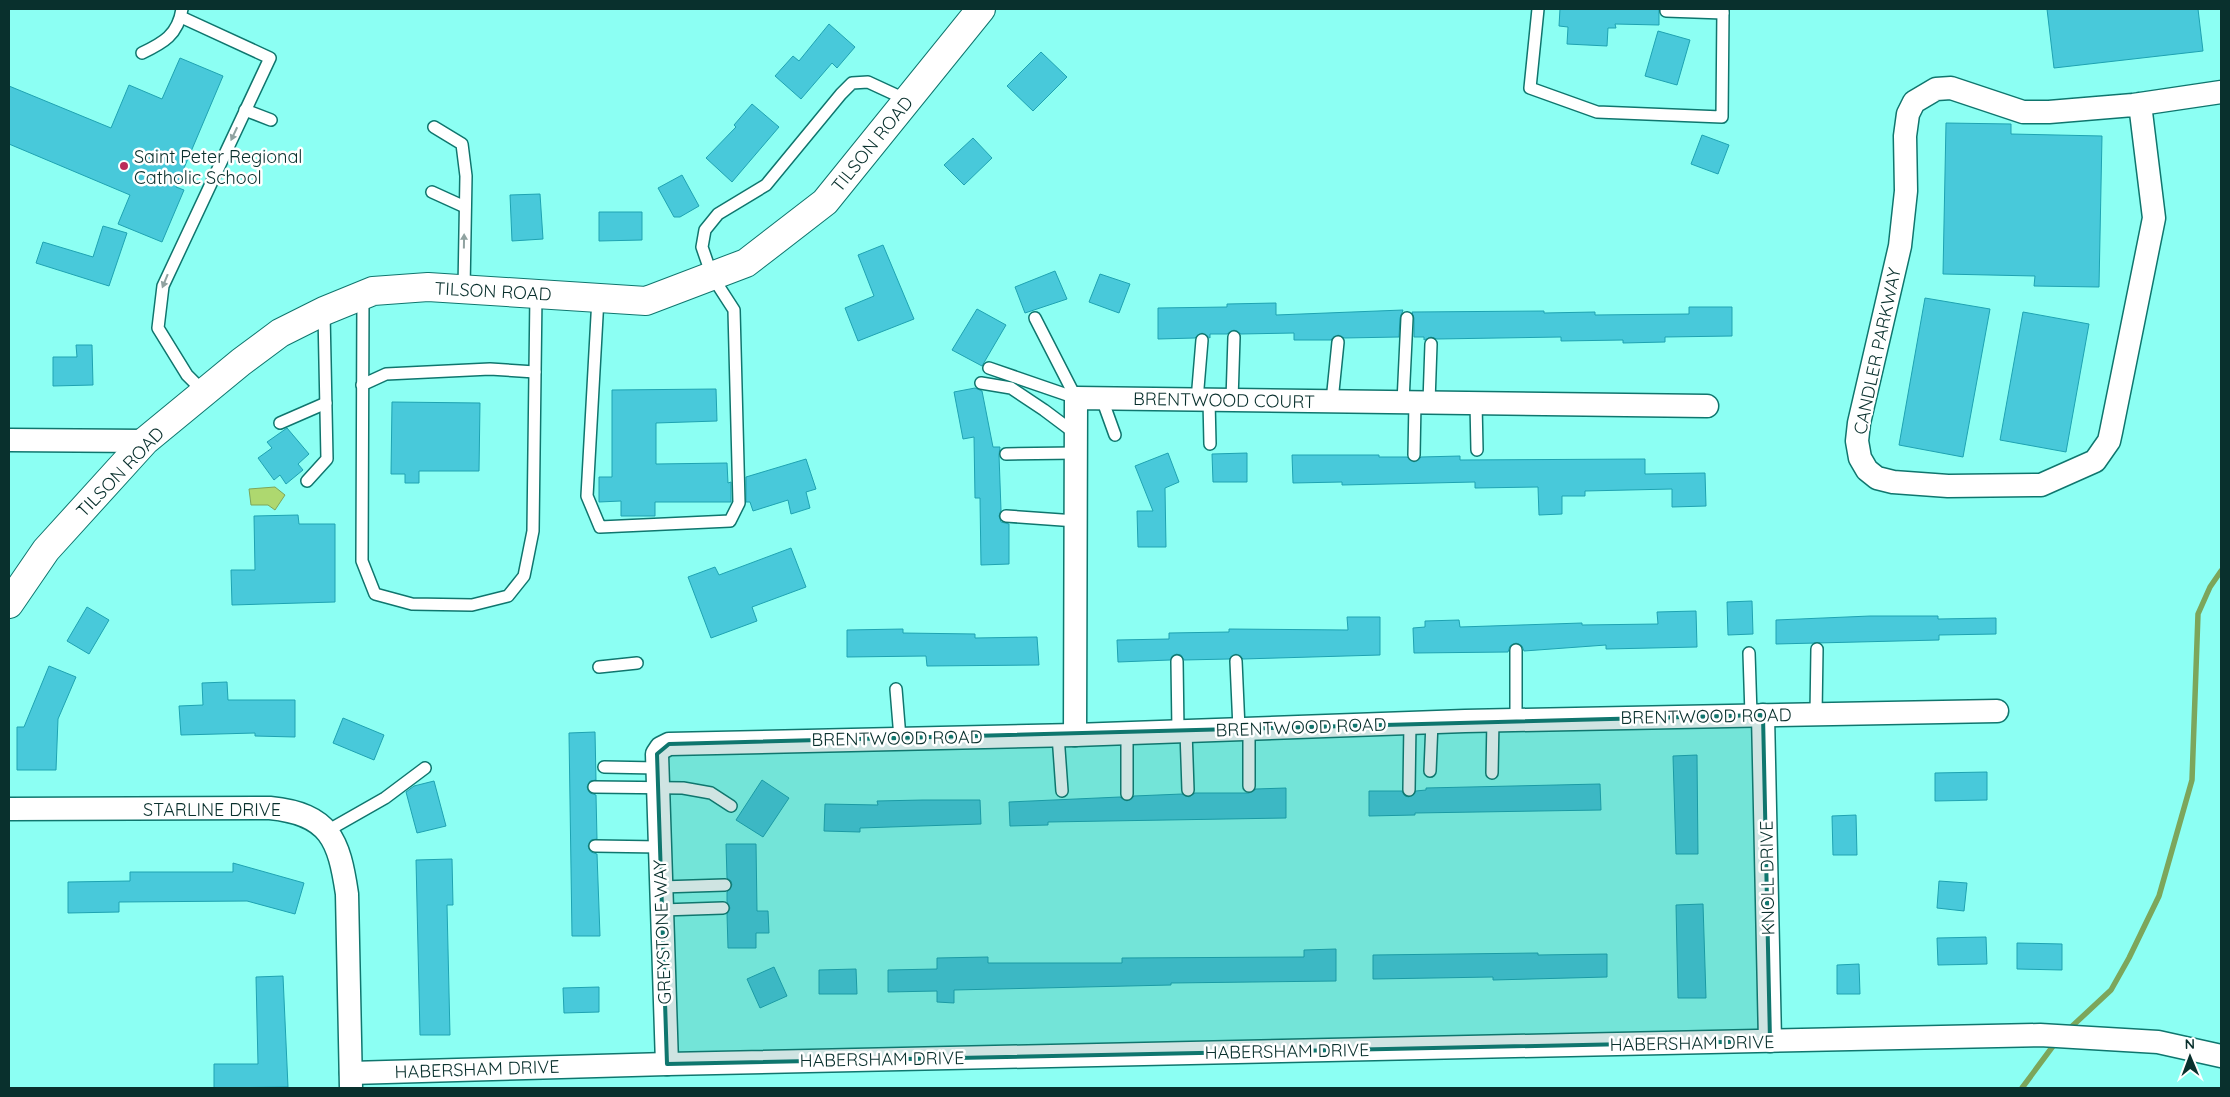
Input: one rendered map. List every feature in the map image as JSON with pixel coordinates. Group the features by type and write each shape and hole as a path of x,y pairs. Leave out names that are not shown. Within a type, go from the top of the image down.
{"street":[{"name":"TILSON ROAD","path":"9,604 46,550 145,441 280,333 324,311 373,291 428,287 646,301 746,263 825,202 980,9"},
{"name":"CANDLER PARKWAY","path":"2140,104 2154,218 2112,432 2103,452 2095,461 2041,485 1948,486 1893,482 1877,478 1867,470 1860,458 1857,441 1859,423 1900,246 1906,191 1905,136 1908,114 1914,102 1936,89 1951,88 2023,112 2048,112 2140,104 2221,92"},
{"name":"BRENTWOOD COURT","path":"1076,398 1707,406"},
{"path":"1067,735 1076,521 1076,398"},
{"path":"9,440 145,441"},
{"name":"BRENTWOOD ROAD","path":"658,785 657,754 661,748 680,743 1067,735 1492,720 1998,712"},
{"name":"KNOLL DRIVE","path":"1757,715 1770,1041"},
{"name":"GREYSTONE WAY","path":"658,785 667,1064"},
{"name":"STARLINE DRIVE","path":"9,809 270,808 303,813 316,820 327,831 337,847 343,866 347,894 351,1081"},
{"name":"HABERSHAM DRIVE","path":"351,1081 667,1064 2040,1035 2158,1042 2221,1056"}],"lane":[{"path":"1538,9 1530,88 1597,112 1722,117 1723,11 1666,11"},
{"path":"142,53 167,41 182,13 270,58 162,286 158,328 187,375 204,392"},
{"path":"598,298 586,496 596,532 730,521 739,504 734,310 712,276 702,248 705,230 718,214 766,185 841,94 852,84 868,82 907,100"},
{"path":"245,110 270,120"},
{"path":"434,127 462,144 466,176 464,289"},
{"path":"432,192 465,208"},
{"path":"362,296 362,562 375,594 412,604 472,605 508,596 524,576 533,531 536,294"},
{"path":"307,481 327,458 324,311"},
{"path":"1035,318 1076,398"},
{"path":"1408,318 1416,402 1414,455"},
{"path":"1232,400 1234,337"},
{"path":"1202,340 1203,400 1210,444"},
{"path":"1332,401 1338,342"},
{"path":"1416,402 1430,344"},
{"path":"988,368 1076,398"},
{"path":"362,385 386,374 490,369 535,372"},
{"path":"980,383 1011,388 1044,410 1076,443"},
{"path":"1102,399 1115,435"},
{"path":"280,424 326,403"},
{"path":"1476,403 1477,450"},
{"path":"1006,454 1076,443"},
{"path":"1006,516 1076,521"},
{"path":"1816,714 1817,649"},
{"path":"1516,650 1516,720"},
{"path":"1749,653 1757,715"},
{"path":"1177,661 1188,790"},
{"path":"1236,661 1249,786"},
{"path":"599,667 637,663"},
{"path":"896,689 900,738"},
{"path":"1492,720 1492,773"},
{"path":"1421,722 1430,771"},
{"path":"1409,790 1421,722"},
{"path":"1127,733 1127,794"},
{"path":"1062,791 1067,735"},
{"path":"604,767 658,785"},
{"path":"327,831 385,798 425,768"},
{"path":"594,787 658,785 683,788 711,793 730,806"},
{"path":"595,846 660,847"},
{"path":"661,887 725,885"},
{"path":"662,910 723,908"}],"highlighted area":[{"path":"1763,715 1770,1041 667,1064 657,754 669,744"}],"shaded area":[{"path":"275,487 285,495 275,510 268,505 251,505 249,489"}],"building":[{"path":"1560,9 1659,9 1659,25 1615,24 1616,28 1608,28 1607,46 1567,44 1568,27 1559,26"},
{"path":"2047,9 2198,9 2203,51 2054,68"},
{"path":"829,24 855,47 837,68 832,63 801,99 775,76 793,56 799,61"},
{"path":"1658,31 1690,40 1677,85 1645,76"},
{"path":"1041,52 1067,77 1033,111 1007,86"},
{"name":"Saint Peter Regional Catholic School","path":"180,58 223,76 176,187 184,190 162,242 118,224 130,195 9,144 9,86 111,128 129,85 162,99"},
{"path":"752,104 779,127 732,182 706,158 736,127 734,125"},
{"path":"1946,123 2011,124 2011,134 2102,136 2099,287 2034,286 2035,276 1943,274"},
{"path":"1702,135 1729,145 1718,174 1691,164"},
{"path":"973,138 992,158 964,185 944,165"},
{"path":"682,175 699,206 680,217 674,217 658,188"},
{"path":"540,194 543,239 512,241 510,195"},
{"path":"599,212 642,212 642,240 599,241"},
{"path":"103,226 127,233 109,286 36,263 43,242 93,257"},
{"path":"883,245 914,319 858,341 845,308 874,296 858,255"},
{"path":"1055,271 1067,299 1025,313 1015,287"},
{"path":"1100,274 1130,284 1119,313 1089,302"},
{"path":"1925,298 1990,309 1963,457 1899,445"},
{"path":"1276,303 1276,315 1403,310 1400,318 1399,337 1344,338 1338,335 1331,340 1294,340 1294,333 1241,334 1234,330 1227,334 1210,334 1210,338 1202,333 1195,338 1158,339 1158,308 1227,307 1227,304"},
{"path":"1689,307 1732,307 1732,336 1665,337 1665,342 1623,343 1623,340 1561,341 1561,337 1437,339 1431,337 1424,340 1424,337 1414,337 1414,318 1412,312 1544,311 1544,313 1595,312 1595,315 1689,314"},
{"path":"977,309 1006,325 982,366 952,350"},
{"path":"2023,312 2089,324 2066,452 2000,440"},
{"path":"76,345 92,345 93,385 53,386 53,357 77,357"},
{"path":"975,388 982,391 993,447 1000,447 1001,510 999,516 1001,522 1009,524 1009,564 981,565 980,498 975,498 974,437 963,439 954,392"},
{"path":"716,389 717,421 656,423 656,464 727,463 728,483 731,482 731,502 655,502 655,516 621,516 621,501 599,502 599,477 612,477 612,390"},
{"path":"392,402 480,403 479,471 419,471 419,483 405,483 405,474 391,474"},
{"path":"287,428 309,454 298,464 303,470 286,484 280,475 274,480 258,458 272,448 267,442"},
{"path":"1168,453 1179,482 1165,488 1166,547 1138,547 1137,511 1153,511 1135,466"},
{"path":"1247,453 1247,482 1213,482 1212,454"},
{"path":"1292,455 1379,455 1379,457 1407,457 1414,462 1421,457 1460,456 1460,460 1645,459 1645,474 1705,473 1706,506 1672,507 1672,489 1585,491 1585,496 1562,496 1562,514 1539,515 1538,487 1475,488 1475,482 1342,485 1342,482 1293,483"},
{"path":"806,459 816,489 806,492 810,508 791,514 788,500 753,511 750,502 746,502 746,477"},
{"path":"298,515 299,524 335,524 335,602 232,605 231,570 255,570 254,516"},
{"path":"791,548 806,587 752,607 757,621 711,638 688,577 715,567 719,575"},
{"path":"1752,601 1753,634 1728,635 1727,602"},
{"path":"87,607 109,620 89,654 67,641"},
{"path":"1696,611 1697,647 1606,649 1606,645 1524,651 1522,646 1516,643 1510,646 1508,652 1414,653 1413,628 1425,627 1425,621 1459,620 1460,627 1582,623 1582,625 1658,624 1657,612"},
{"path":"1870,616 1938,616 1938,619 1996,618 1996,634 1939,635 1939,640 1776,644 1776,620"},
{"path":"1347,617 1380,617 1380,655 1243,659 1236,654 1229,659 1184,660 1181,655 1176,654 1170,660 1118,662 1117,640 1169,639 1169,633 1229,632 1229,629 1348,630"},
{"path":"903,629 903,633 975,634 975,638 1037,637 1039,665 927,666 926,656 847,657 847,630"},
{"path":"49,666 76,677 58,719 56,770 17,770 17,727 24,727"},
{"path":"227,682 228,700 295,700 295,737 255,736 255,733 181,735 179,706 203,705 202,683"},
{"path":"343,718 384,735 374,760 333,743"},
{"path":"595,732 596,780 590,781 587,787 590,793 596,795 597,839 591,840 588,846 591,852 597,854 600,936 572,936 569,733"},
{"path":"1697,755 1698,854 1676,854 1673,756"},
{"path":"1987,772 1987,800 1935,801 1935,773"},
{"path":"762,780 789,798 763,837 736,820"},
{"path":"434,781 446,826 417,833 406,792 414,786"},
{"path":"1600,784 1601,810 1415,813 1415,815 1369,816 1369,791 1402,791 1405,796 1409,797 1416,791 1426,790 1426,788"},
{"path":"1286,788 1286,818 1048,822 1048,825 1010,826 1009,802 1120,797 1127,801 1134,796 1182,794 1189,797 1195,793 1249,793 1256,789"},
{"path":"980,800 981,824 860,828 860,832 824,831 825,804 878,805 877,801"},
{"path":"1856,815 1857,855 1833,855 1832,816"},
{"path":"726,844 756,844 757,911 768,911 769,933 756,933 756,948 728,948 727,914 730,908 727,902 727,892 732,885 731,881 727,878"},
{"path":"452,859 453,905 447,905 450,1035 420,1035 416,860"},
{"path":"233,863 304,883 295,914 247,901 119,902 119,912 68,913 68,882 130,881 130,872 233,872"},
{"path":"1939,881 1967,883 1964,911 1937,908"},
{"path":"1703,904 1706,998 1678,998 1676,905"},
{"path":"1986,937 1987,964 1938,965 1937,938"},
{"path":"2017,943 2062,944 2062,970 2017,969"},
{"path":"1336,949 1336,981 1171,983 1171,985 954,990 954,1003 937,1002 937,991 888,992 888,970 937,969 937,958 988,957 988,963 1122,963 1122,958 1304,957 1304,950"},
{"path":"1538,953 1538,955 1607,954 1607,977 1493,980 1493,977 1373,979 1373,955"},
{"path":"1859,964 1860,994 1837,994 1837,965"},
{"path":"774,967 787,996 760,1008 747,979"},
{"path":"856,969 857,994 819,994 819,970"},
{"path":"283,976 288,1087 214,1088 214,1064 258,1064 256,977"},
{"path":"599,987 599,1012 564,1013 563,988"}],"waterway":[{"path":"2068,1030 2111,990 2159,896 2192,780 2198,614 2210,587 2221,571"},
{"path":"2022,1088 2056,1042"}],"place":[{"name":"Saint Peter Regional Catholic School","path":"124,166"}]}
